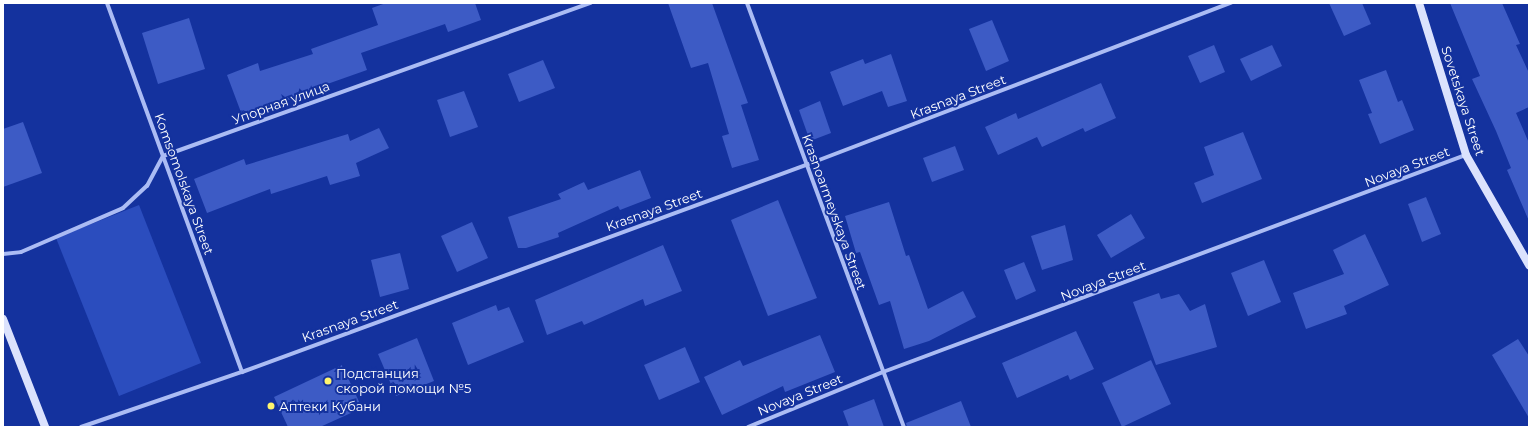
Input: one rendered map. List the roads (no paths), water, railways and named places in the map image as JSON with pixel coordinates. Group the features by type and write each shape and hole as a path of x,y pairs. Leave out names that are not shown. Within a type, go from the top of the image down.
{"street":[{"name":"Komsomolskaya Street","path":"107,3 242,372"},
{"name":"Упорная улица","path":"162,156 590,3"},
{"name":"Krasnoarmeyskaya Street","path":"747,3 904,427"},
{"name":"Krasnaya Street","path":"81,427 242,372 806,165 1231,3"},
{"name":"Sovetskaya Street","path":"1419,3 1466,155 1529,265"},
{"name":"Novaya Street","path":"748,427 883,372 1466,155"},
{"path":"3,254 21,252 123,208 147,186 162,156"},
{"path":"3,319 45,427"}],"place":[{"name":"Подстанция скорой помощи №5","path":"328,381"},
{"name":"Аптеки Кубани","path":"271,406"}]}
